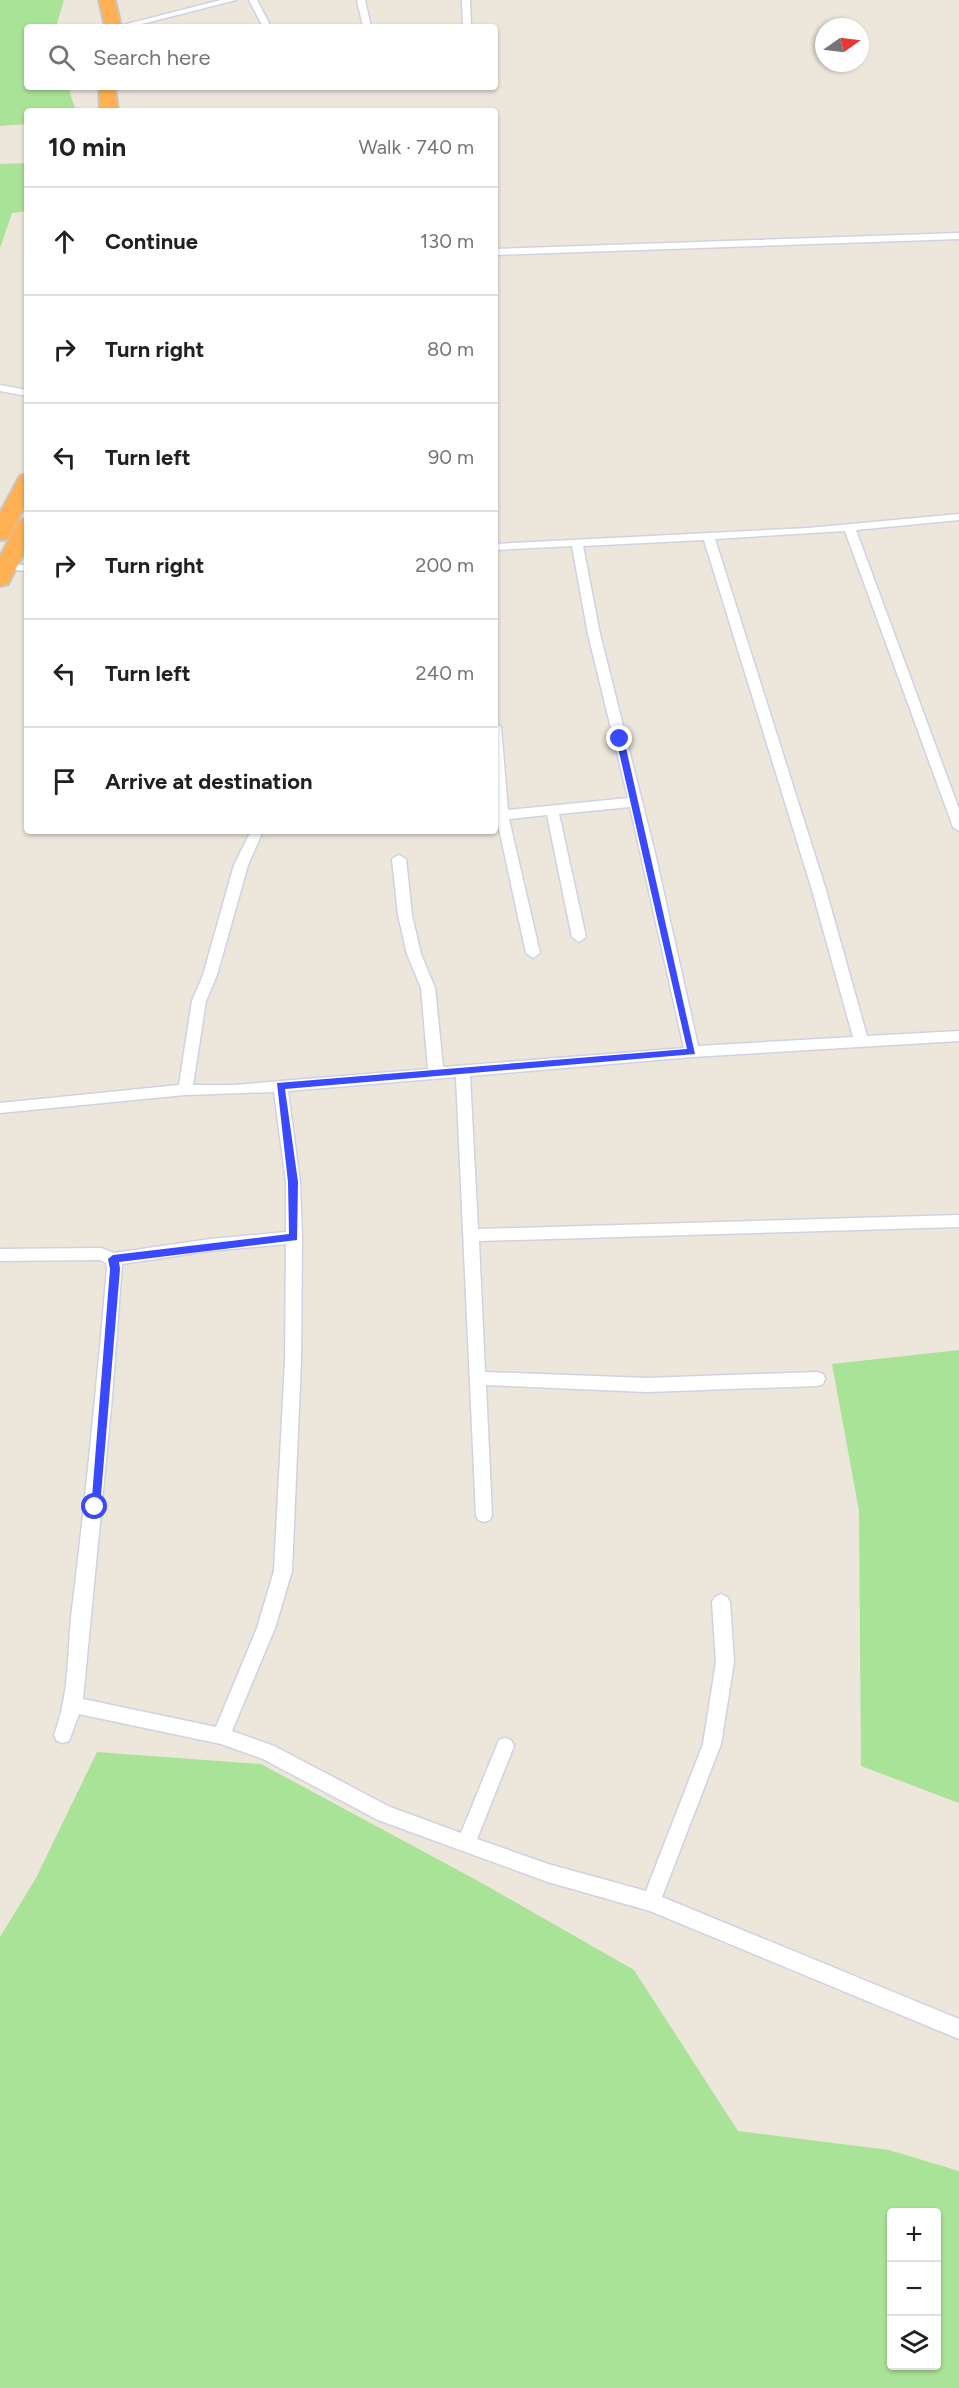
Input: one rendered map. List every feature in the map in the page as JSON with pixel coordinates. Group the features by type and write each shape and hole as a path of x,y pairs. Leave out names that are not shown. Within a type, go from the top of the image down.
{"highway":[{"path":"92,0 97,24"},
{"path":"106,0 112,24"},
{"path":"107,90 109,108"},
{"path":"124,90 125,108"},
{"path":"11,572 9,525 24,488"}],"street":[{"path":"132,24 232,0"},
{"path":"253,0 265,24"},
{"path":"361,0 366,24"},
{"path":"466,0 467,24"},
{"path":"498,252 959,236"},
{"path":"0,388 24,392"},
{"path":"498,547 850,529 959,517"},
{"path":"850,529 959,827"},
{"path":"708,535 819,890 861,1042"},
{"path":"577,542 594,634 692,1052"},
{"path":"498,765 502,815 533,953"},
{"path":"502,815 635,802"},
{"path":"552,810 579,937"},
{"path":"185,1090 199,1001 210,975 241,865 256,834"},
{"path":"399,859 409,935 428,988 436,1073"},
{"path":"0,1108 185,1090 234,1090 692,1052 959,1036"},
{"path":"463,1070 484,1515"},
{"path":"221,1736 266,1628 283,1571 293,1361 294,1237 293,1182 280,1086"},
{"path":"471,1235 959,1221"},
{"path":"0,1255 101,1254 113,1259 210,1245 294,1237"},
{"path":"63,1735 75,1705 80,1613 93,1531 115,1269 113,1259"},
{"path":"479,1378 647,1385 817,1379"},
{"path":"651,1902 712,1744 725,1662 721,1602"},
{"path":"75,1705 221,1736 268,1752 385,1814 548,1873 651,1902 959,2029"},
{"path":"466,1844 505,1746"}],"green space":[{"path":"0,0 64,0 57,24 24,24 24,90 69,90 75,108 24,108 24,124 0,126"},
{"path":"24,163 24,211 12,213 0,248 0,164"},
{"path":"959,1350 959,1803 861,1766 859,1511 832,1364"},
{"path":"97,1752 261,1764 480,1882 634,1970 738,2131 889,2150 959,2171 959,2388 0,2388 0,1937 36,1878"}],"route":[{"path":"95,1507 115,1269 113,1259 210,1245 294,1237 293,1182 280,1086 692,1052 620,739"}]}
